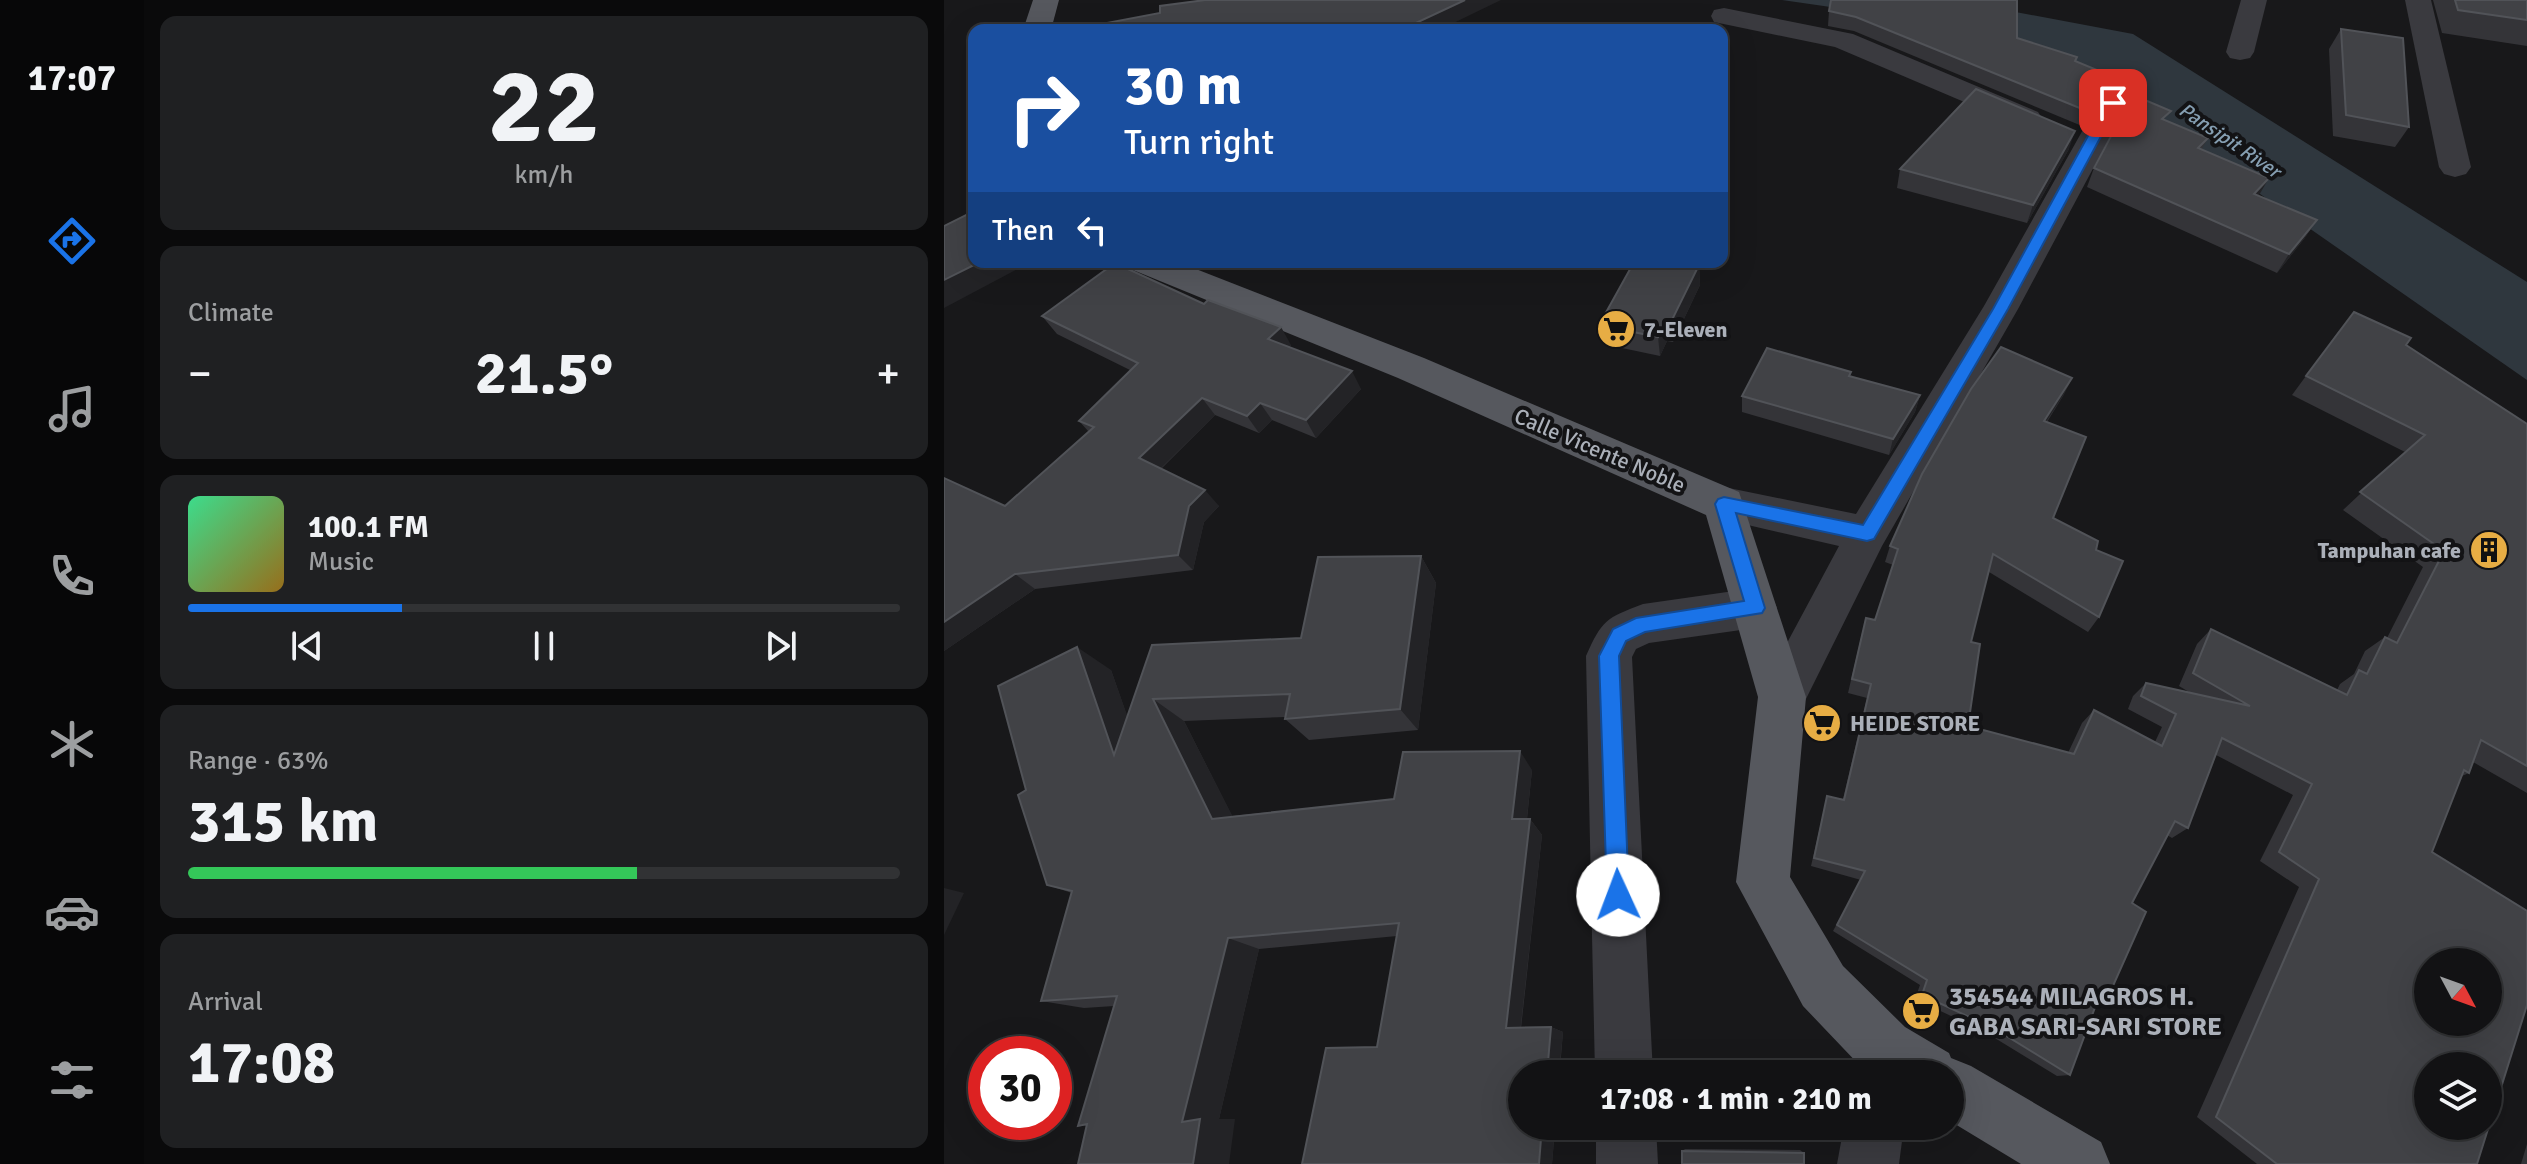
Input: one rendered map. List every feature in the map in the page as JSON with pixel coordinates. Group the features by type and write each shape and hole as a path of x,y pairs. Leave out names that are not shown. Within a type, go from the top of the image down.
{"main road":[{"path":"1039,24 1046,0"},
{"name":"Calle Vicente Noble","path":"1160,268 1411,368 1724,504"},
{"path":"1724,504 1782,697 1763,882 1823,986 1893,1060"},
{"path":"1964,1095 2079,1164"}],"street":[{"path":"2240,52 2254,0"},
{"path":"2418,0 2455,167"},
{"path":"1724,16 1843,40 2068,135"},
{"path":"1782,697 1867,534 2000,309 2068,135 2113,103"},
{"path":"1724,504 1867,534"},
{"path":"1623,1060 1609,656 1620,635 1643,624 1755,608"},
{"path":"1626,1140 1627,1164"},
{"path":"1868,1164 1872,1140"}],"water":[{"name":"Pansipit River","path":"1782,0 1952,0 2133,34 2527,282 2527,380 2253,189 2131,99 2053,52 1886,15"}],"building":[{"path":"1205,0 1465,0 1414,24 1101,24 1160,13 1160,6"},
{"path":"1831,0 2017,0 2017,38 2077,57 2075,61 2109,75 2097,86 2102,88 2087,111 1856,17 1829,11"},
{"path":"2455,0 2527,0 2527,20 2458,10"},
{"path":"2341,29 2403,38 2409,127 2346,115"},
{"path":"1976,89 2075,131 2033,205 1900,169"},
{"path":"2133,95 2171,111 2162,119 2208,138 2198,148 2269,178 2254,194 2317,220 2289,254 2094,168"},
{"path":"968,214 968,268 944,280 944,226"},
{"path":"1108,268 1126,268 1204,304 1208,300 1281,327 1268,339 1352,371 1306,420 1260,403 1247,416 1202,398 1139,458 1205,490 1189,506 1178,555 1015,574 944,622 944,478 1005,506 1094,427 1079,421 1138,363 1042,316"},
{"path":"1631,268 1698,268 1671,322 1665,321 1658,337 1599,325"},
{"path":"2354,312 2411,338 2406,345 2527,424 2527,766 2481,740 2469,773 2464,770 2432,852 2527,911 2527,1005 2502,1084 2502,1052 2414,1052 2414,1140 2485,1140 2477,1164 2277,1164 2216,1117 2319,879 2279,852 2312,784 2222,738 2188,828 2175,821 2132,903 2146,912 2104,1006 2097,1002 2070,1075 1995,1029 1922,995 1927,980 1837,925 1865,871 1814,858 1827,796 1844,800 1871,684 1852,679 1866,618 1875,620 1898,549 1890,546 1922,474 1971,389 2001,347 2072,378 2044,421 2086,437 2053,518 2098,541 2096,550 2123,561 2099,617 1993,554 1971,642 1980,644 1968,726 2074,754 2094,710 2162,746 2176,714 2141,696 2146,683 2250,706 2193,673 2211,629 2347,695 2359,670 2367,674 2385,637 2397,643 2444,551 2360,492 2425,435 2306,376"},
{"path":"1767,348 1851,372 1849,376 1920,395 1893,439 1742,396"},
{"path":"1421,556 1400,709 1285,719 1290,694 1153,699 1212,819 1394,799 1403,752 1520,751 1512,819 1530,819 1506,1028 1551,1027 1548,1060 1508,1060 1508,1140 1541,1140 1539,1164 1302,1164 1326,1048 1377,1047 1399,923 1228,938 1182,1122 1200,1119 1193,1164 1078,1164 1087,1124 1078,1126 1117,996 1041,1001 1072,891 1047,885 1018,795 1026,790 998,686 1077,647 1114,755 1152,645 1301,638 1318,557"},
{"path":"1682,1151 1804,1153 1804,1164 1682,1164"}],"place":[{"name":"7-Eleven","path":"1616,329"},
{"name":"Tampuhan cafe","path":"2489,550"},
{"name":"HEIDE STORE","path":"1822,723"},
{"name":"354544 MILAGROS H. GABA SARI-SARI STORE","path":"1921,1011"}],"route":[{"path":"1618,895 1609,656 1620,635 1643,624 1755,608 1724,504 1867,534 2000,309 2113,103"}]}
